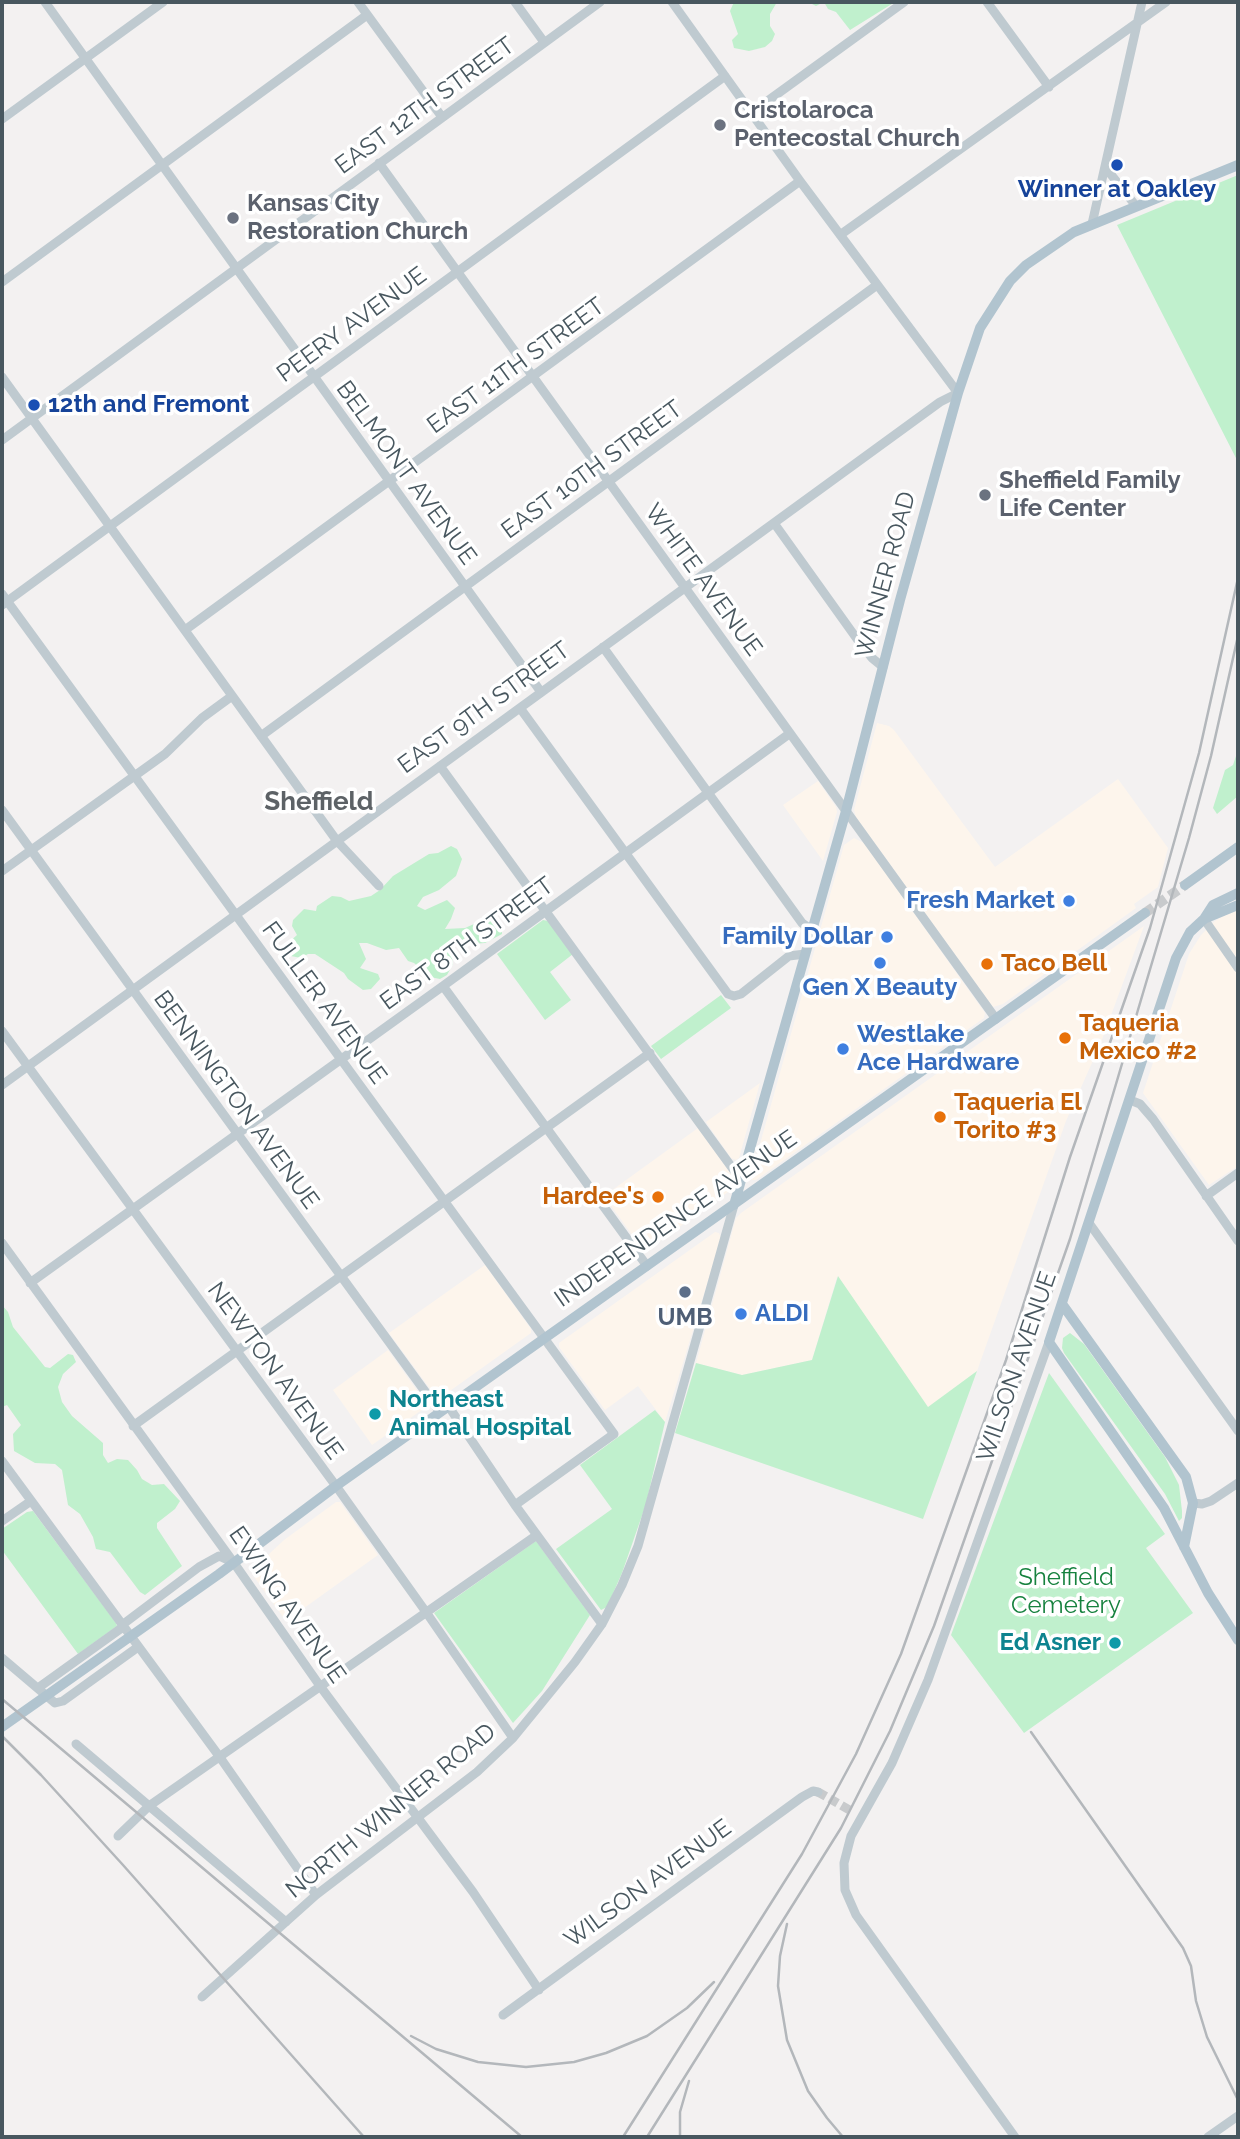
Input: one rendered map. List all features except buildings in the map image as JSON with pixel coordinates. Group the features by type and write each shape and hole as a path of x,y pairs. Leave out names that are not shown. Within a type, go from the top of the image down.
{"main road":[{"path":"1092,224 1238,165"},
{"name":"WINNER ROAD","path":"734,1205 813,931 958,393 981,328 1010,281 1026,265 1049,247 1092,224"},
{"path":"1185,885 1238,847"},
{"name":"WILSON AVENUE","path":"1049,1342 1176,958 1190,932 1204,919 1213,905 1238,893"},
{"name":"WILSON AVENUE","path":"1204,919 1238,905"},
{"name":"INDEPENDENCE AVENUE","path":"2,1727 219,1574 336,1486 545,1337 1145,913"},
{"path":"1062,1304 1186,1477 1193,1503 1184,1547"},
{"path":"1049,1342 1164,1508 1208,1593 1238,1640"}],"street":[{"name":"BELMONT AVENUE","path":"45,2 541,692"},
{"path":"2,119 163,2"},
{"path":"358,2 442,117"},
{"path":"515,2 544,42"},
{"name":"EAST 12TH STREET","path":"2,440 600,2"},
{"path":"672,2 800,181 958,393"},
{"path":"751,113 905,2"},
{"path":"987,2 1049,87"},
{"path":"1092,224 1142,2"},
{"path":"840,235 1166,2"},
{"path":"2,282 161,163 367,15"},
{"name":"PEERY AVENUE","path":"4,600 110,526 725,76"},
{"name":"WHITE AVENUE","path":"379,163 996,1019"},
{"path":"1105,167 1136,206"},
{"name":"EAST 11TH STREET","path":"185,630 800,181"},
{"name":"EAST 10TH STREET","path":"261,736 877,285"},
{"path":"2,377 337,841 379,886"},
{"name":"EAST 9TH STREET","path":"2,1085 940,402 958,393"},
{"path":"774,523 857,639 883,667"},
{"name":"FULLER AVENUE","path":"4,600 614,1434 515,1505"},
{"path":"603,647 802,923 813,931"},
{"path":"2,872 135,776 175,745 202,718 232,696"},
{"path":"520,708 728,994 734,996 740,993 789,956 805,954"},
{"name":"EAST 8TH STREET","path":"30,1283 789,734"},
{"path":"440,766 741,1180"},
{"name":"BENNINGTON AVENUE","path":"2,810 340,1276 444,1409 602,1624"},
{"path":"1204,919 1238,968"},
{"path":"443,986 647,1266"},
{"name":"NEWTON AVENUE","path":"2,1031 336,1486 513,1738"},
{"path":"133,1426 650,1053"},
{"path":"1130,1100 1140,1104 1153,1119 1238,1241"},
{"path":"1206,1196 1238,1174"},
{"name":"NORTH WINNER ROAD","path":"202,1997 316,1895 477,1772 513,1738 575,1662 602,1624 638,1546 734,1205"},
{"path":"1089,1223 1238,1431"},
{"name":"EWING AVENUE","path":"2,1243 320,1686 473,1892 539,1990"},
{"name":"WILSON AVENUE","path":"1015,2137 856,1915 845,1890 844,1863 858,1814 892,1763 928,1680 1049,1342"},
{"path":"2,1461 219,1756 316,1895"},
{"path":"1193,1503 1211,1502 1238,1483"},
{"path":"2,1521 31,1501"},
{"path":"118,1836 149,1806 537,1535"},
{"path":"38,1688 199,1567 219,1556 234,1563"},
{"path":"2,1658 55,1703 63,1701 138,1647"},
{"path":"76,1744 286,1922"},
{"name":"WILSON AVENUE","path":"503,2015 802,1797 813,1791 818,1792"},
{"path":"1208,2137 1238,2116"}],"shaded area":[{"path":"877,723 894,730 995,867 1118,779 1168,848 1158,887 1134,904 1136,908 1003,1004 993,1007 856,817 854,810"},
{"path":"818,781 837,812 823,861 783,805"},
{"path":"854,838 864,843 985,1013 984,1018 756,1180 752,1180 844,845"},
{"path":"1238,908 1238,1166 1209,1185 1143,1093 1189,954 1201,935 1215,921"},
{"path":"1144,926 1100,1045 1066,1121 977,1371 928,1408 837,1277 812,1360 742,1375 696,1363 736,1218 741,1213"},
{"path":"760,1083 739,1158 736,1160 731,1158 706,1122"},
{"path":"698,1128 733,1177 731,1190 647,1250 643,1250 604,1196"},
{"path":"715,1232 719,1233 721,1238 665,1422 638,1386 605,1410 559,1347 559,1343"},
{"path":"485,1265 531,1329 531,1333 440,1398 436,1397 389,1333"},
{"path":"388,1350 426,1403 426,1407 372,1445 333,1390"},
{"path":"336,1502 340,1502 378,1555 286,1621 252,1574 252,1570 284,1540"}],"green space":[{"path":"734,2 777,2 770,14 770,26 775,34 765,47 749,51 734,48 732,40 738,34 730,11"},
{"path":"808,2 824,2 816,6"},
{"path":"824,2 895,2 850,30"},
{"path":"1238,175 1238,462 1117,225"},
{"path":"1238,750 1238,796 1217,814 1213,808 1225,770 1233,765"},
{"path":"451,846 457,849 462,859 456,876 439,890 423,897 417,906 425,910 447,900 455,908 445,929 465,928 485,919 493,919 499,921 502,934 485,943 472,944 452,939 449,942 453,964 447,975 440,979 430,977 408,961 399,948 386,950 359,943 366,959 360,968 378,974 380,979 371,989 363,990 344,973 315,954 301,958 291,956 285,948 297,935 292,926 293,920 304,909 316,911 317,906 332,896 349,901 371,896 393,876 429,854 438,853"},
{"path":"543,920 548,921 573,954 550,972 571,1000 545,1020 497,954"},
{"path":"721,995 731,1008 661,1059 651,1046"},
{"path":"838,1276 928,1407 977,1371 923,1519 675,1433 696,1363 742,1375 812,1360"},
{"path":"2,1305 8,1312 13,1327 45,1367 50,1368 68,1354 73,1355 76,1362 63,1374 58,1387 62,1402 72,1416 103,1443 103,1455 108,1463 117,1459 128,1460 142,1479 152,1485 164,1484 180,1501 175,1509 157,1523 157,1528 182,1566 145,1595 110,1552 96,1549 93,1537 80,1514 68,1505 62,1470 55,1464 35,1463 14,1451 13,1434 21,1425 7,1405 2,1407"},
{"path":"1070,1333 1084,1344 1165,1457 1179,1485 1182,1518 1179,1521 1165,1494 1064,1353 1063,1338"},
{"name":"Sheffield Cemetery","path":"1049,1373 1165,1534 1146,1548 1193,1613 1024,1733 951,1635"},
{"path":"655,1410 665,1422 646,1504 622,1573 607,1607 601,1610 556,1549 612,1509 580,1465"},
{"path":"33,1511 117,1626 78,1654 2,1550 2,1529 27,1512"},
{"path":"536,1541 590,1615 542,1691 513,1723 434,1613"}],"tunnel":[{"path":"1145,913 1185,885"},
{"path":"818,1792 853,1812"}],"railway":[{"path":"623,2137 802,1854 856,1754 901,1654 1006,1360 1070,1157 1150,928 1199,753 1238,578"},
{"path":"647,2137 841,1828 890,1731 934,1626 1070,1239 1189,838 1238,636"},
{"path":"2,1699 522,2137"},
{"path":"1031,1732 1183,1948 1191,1966 1196,2001 1207,2037 1238,2100"},
{"path":"2,1736 123,1865 364,2137"},
{"path":"787,1924 780,1956 778,1986 787,2040 808,2091 843,2137"},
{"path":"411,2036 436,2049 478,2062 526,2067 574,2062 606,2053 647,2036 687,2008 714,1982"},
{"path":"680,2137 680,2112 689,2081"}],"place":[{"name":"Cristolaroca Pentecostal Church","path":"720,125"},
{"name":"Winner at Oakley","path":"1117,165"},
{"name":"Kansas City Restoration Church","path":"233,218"},
{"name":"12th and Fremont","path":"34,405"},
{"name":"Sheffield Family Life Center","path":"985,495"},
{"name":"Fresh Market","path":"1069,901"},
{"name":"Family Dollar","path":"887,937"},
{"name":"Gen X Beauty","path":"880,963"},
{"name":"Taco Bell","path":"987,964"},
{"name":"Taqueria Mexico #2","path":"1065,1038"},
{"name":"Westlake Ace Hardware","path":"843,1049"},
{"name":"Taqueria El Torito #3","path":"940,1117"},
{"name":"Hardee's","path":"658,1197"},
{"name":"UMB","path":"685,1292"},
{"name":"ALDI","path":"741,1314"},
{"name":"Northeast Animal Hospital","path":"375,1414"},
{"name":"Ed Asner","path":"1115,1643"}],"district":[{"name":"Sheffield","path":"319,802"}]}
